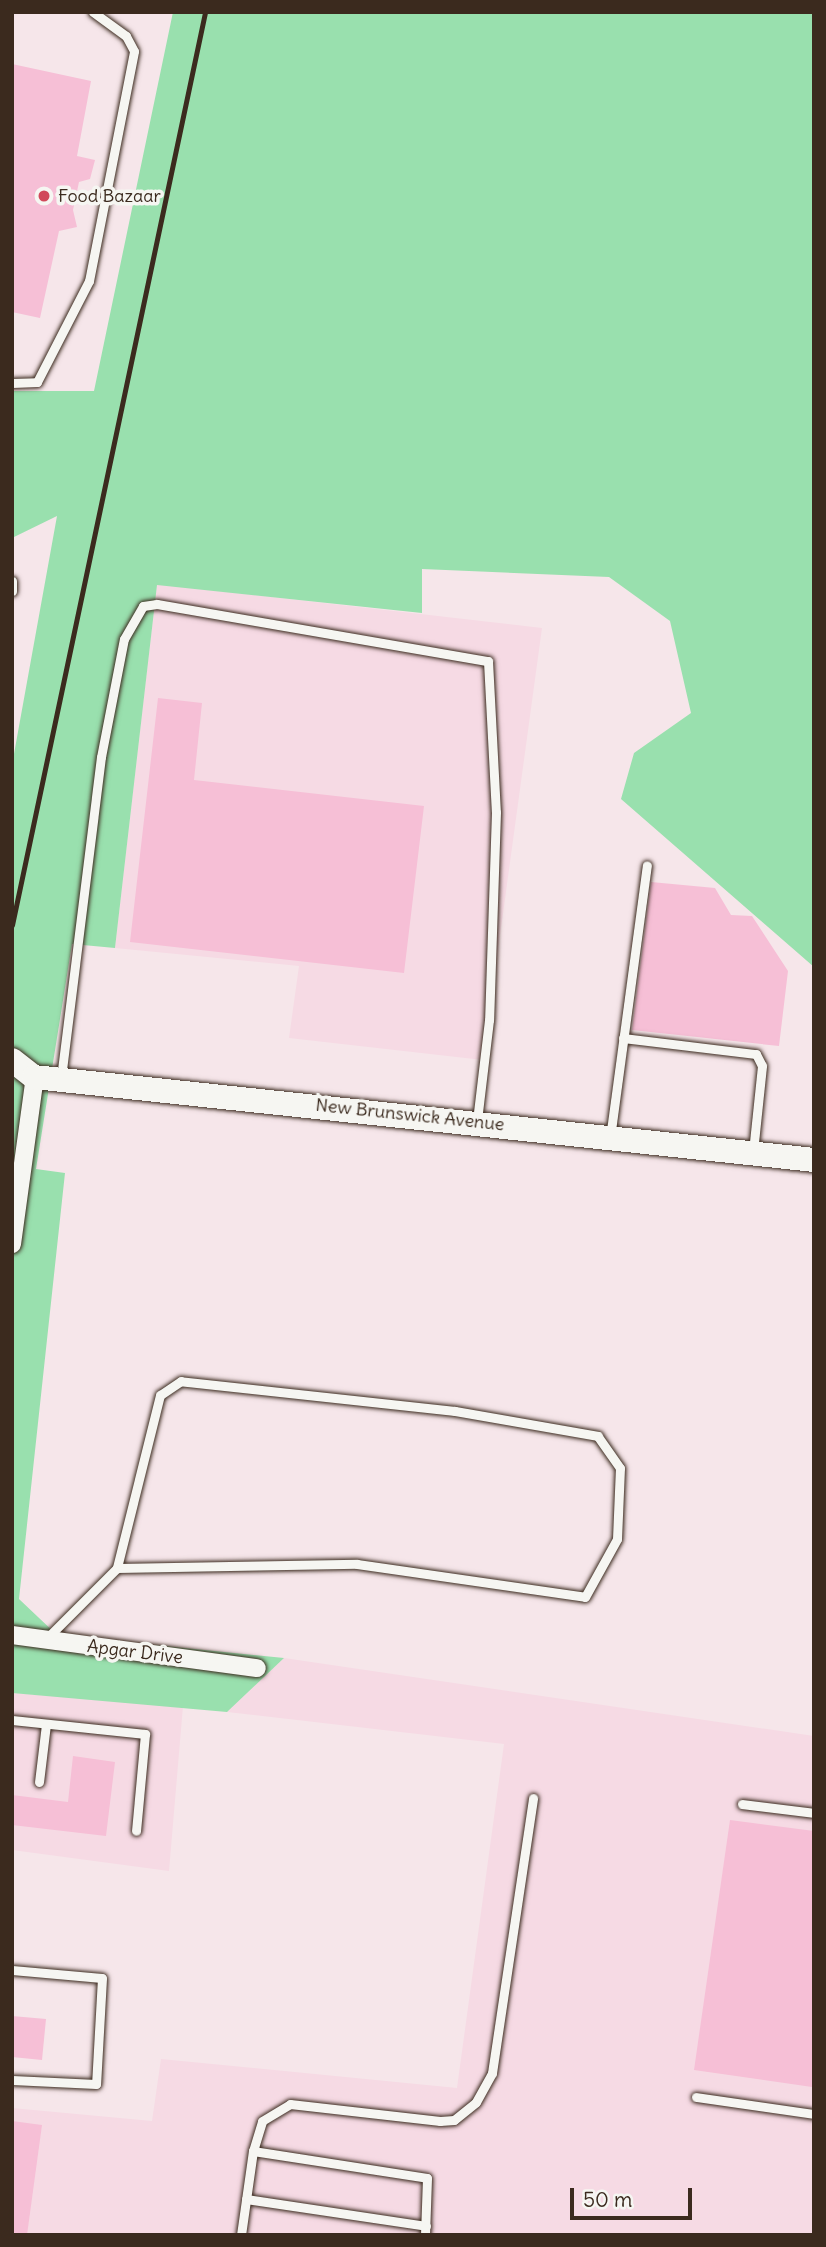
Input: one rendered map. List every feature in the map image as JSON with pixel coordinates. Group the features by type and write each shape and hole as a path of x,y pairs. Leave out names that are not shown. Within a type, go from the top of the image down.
{"street":[{"name":"New Brunswick Avenue","path":"12,1060 35,1077 477,1121 814,1160"},
{"path":"13,1233 35,1077"},
{"name":"Apgar Drive","path":"12,1635 257,1668"}],"lane":[{"path":"12,383 37,382 89,282 134,51 127,36 93,12"},
{"path":"12,581 12,591"},
{"path":"61,1080 101,757 124,639 143,606 157,604 488,662 496,812 489,1020 477,1121"},
{"path":"610,1138 647,866"},
{"path":"623,1038 756,1054 762,1066 753,1153"},
{"path":"45,1640 117,1568 160,1395 181,1381 454,1411 598,1436 620,1468 617,1539 585,1597 357,1564 117,1568"},
{"path":"12,1720 145,1734 136,1830"},
{"path":"39,1782 46,1724"},
{"path":"241,2235 253,2151 262,2121 290,2104 440,2121 454,2120 476,2102 492,2073 533,1798"},
{"path":"743,1804 814,1813"},
{"path":"12,1970 102,1978 96,2084 12,2080"},
{"path":"696,2097 814,2114"},
{"path":"246,2199 426,2230 427,2178 253,2151"}],"shaded area":[{"path":"157,584 542,628 483,1060 289,1038 299,966 115,948"},
{"path":"284,1658 814,1736 814,2235 12,2235 12,2108 152,2121 161,2059 457,2088 504,1744 227,1712"},
{"path":"12,1693 183,1706 169,1871 12,1850"}],"green space":[{"path":"173,12 814,12 814,967 621,799 634,753 691,713 670,621 609,577 422,569 422,613 157,585 115,948 72,944 36,1169 65,1173 19,1599 57,1635 284,1658 227,1712 12,1693 12,765 57,516 12,538 12,391 94,391"}],"building":[{"name":"Food Bazaar","path":"12,64 91,81 77,156 95,160 90,179 79,182 73,210 77,227 59,231 40,318 12,312"},
{"path":"158,698 202,703 194,780 424,806 404,973 130,942"},
{"path":"651,882 715,888 731,915 752,916 788,971 779,1046 632,1030"},
{"path":"73,1756 115,1762 106,1836 12,1825 12,1795 68,1802"},
{"path":"730,1820 814,1831 812,2087 694,2070"},
{"path":"12,2016 46,2019 42,2060 12,2057"},
{"path":"12,2121 42,2125 27,2235 12,2235"}],"railway":[{"path":"12,925 205,12"}],"place":[{"name":"Food Bazaar","path":"44,196"}]}
